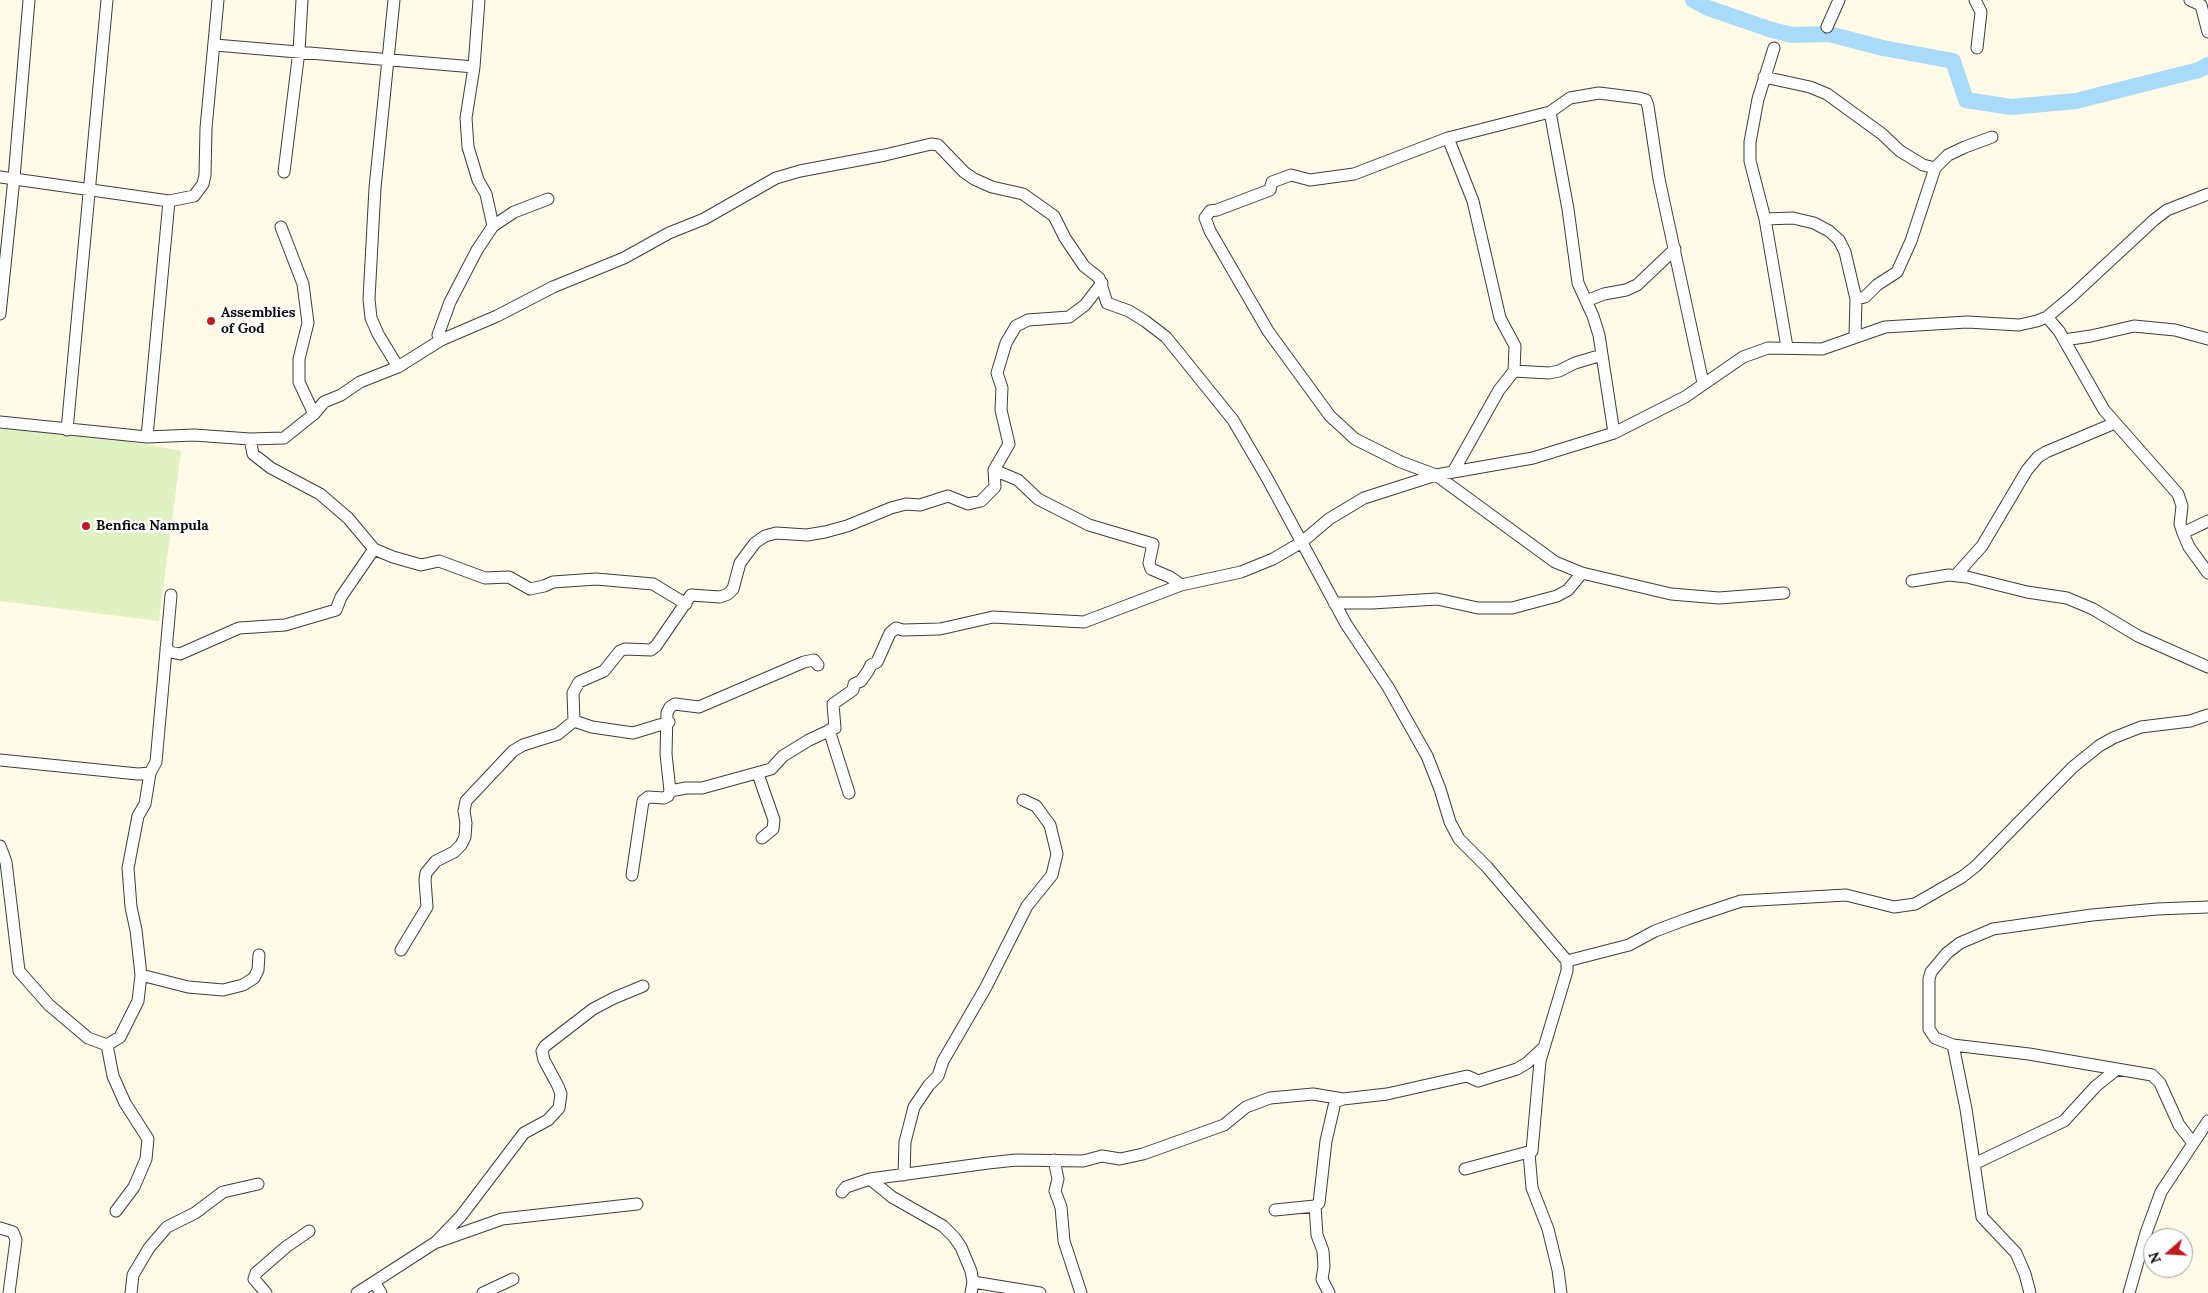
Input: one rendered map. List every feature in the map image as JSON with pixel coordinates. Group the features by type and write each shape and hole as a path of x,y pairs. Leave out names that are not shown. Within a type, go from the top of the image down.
{"street":[{"path":"0,314 29,0"},
{"path":"67,430 107,0"},
{"path":"0,177 168,201 194,196 203,184 205,175 206,128 218,0"},
{"path":"284,172 299,51 302,0"},
{"path":"394,0 375,188 369,299 371,318 378,334 398,367"},
{"path":"479,0 474,67 466,118 468,147 478,180 486,194 493,226"},
{"path":"1827,27 1839,0"},
{"path":"1975,0 1981,12 1977,48"},
{"path":"2190,0 2201,5 2208,32"},
{"path":"215,44 474,67"},
{"path":"1774,48 1764,77 1750,142 1750,161 1765,219 1786,347"},
{"path":"1764,77 1810,87 1827,94 1882,134 1900,151 1923,165 1935,168"},
{"path":"1704,383 1658,179 1646,100 1598,93 1570,98 1550,112 1448,138 1354,174 1310,180 1291,174 1272,182 1270,190 1210,211 1205,218 1210,231 1268,332 1330,416 1355,438 1401,462 1436,475 1555,562 1582,573 1671,594 1719,598 1784,593"},
{"path":"1550,112 1568,209 1578,283 1599,335 1614,433"},
{"path":"1856,300 1865,297 1877,285 1897,272 1911,241 1935,168 1956,151 1992,137"},
{"path":"1448,138 1473,201 1500,318 1515,346 1514,371 1499,390 1453,472"},
{"path":"0,422 147,437 194,435 250,439 284,438 314,414 324,402 341,395 360,382 398,367 441,340 497,316 554,287 624,258 668,233 704,219 776,178 800,171 931,144 938,145 959,167 974,179 992,187 1023,194 1054,216 1065,238 1084,266 1099,278 1107,303 1129,311 1146,321 1166,338 1233,420 1334,603 1362,650 1388,687 1427,756 1450,822 1459,839 1496,877 1535,926 1567,961 1567,971 1540,1061 1533,1148 1529,1153 1465,1170"},
{"path":"632,875 643,802 648,797 664,798 670,791 702,788 758,774 771,769 783,756 836,726 834,704 853,690 854,684 861,680 868,672 871,664 877,662 890,633 896,628 940,629 993,618 1084,622 1181,585 1241,572 1273,559 1302,542 1329,519 1364,498 1436,475 1509,464 1614,433 1685,396 1743,357 1768,348 1822,349 1855,337 1895,326 1967,322 2019,325 2047,318 2154,220 2167,210 2208,194"},
{"path":"441,340 438,335 450,302 477,250 493,226 514,212 548,199"},
{"path":"147,437 168,201"},
{"path":"1765,219 1793,218 1814,223 1829,231 1839,240 1845,252 1856,300 1855,337"},
{"path":"280,227 303,284 308,323 299,359 299,382 314,414"},
{"path":"1586,301 1637,285 1675,249"},
{"path":"401,950 427,907 426,873 436,861 454,852 461,846 465,837 466,823 464,811 466,802 513,751 523,745 558,734 574,721 573,692 579,682 604,671 620,651 651,650 656,646 691,595 720,597 728,594 733,589 740,563 755,542 765,536 776,533 807,535 825,532 847,526 891,508 906,504 920,505 948,496 968,504 982,501 995,487 994,470 1009,444 1002,410 1002,388 997,373 1006,343 1016,326 1028,320 1068,317 1085,305 1102,283"},
{"path":"2047,318 2064,340 2104,410 2178,494 2182,506 2180,524 2183,533 2189,547 2208,573"},
{"path":"2064,340 2134,326 2176,330 2208,339"},
{"path":"1514,371 1549,373 1602,355"},
{"path":"1956,576 1982,546 2027,470 2038,457 2115,423"},
{"path":"250,439 253,454 271,468 296,480 331,502 362,532 374,548 393,557 421,564 439,562 486,578 509,577 530,589 553,582 596,579 652,584 686,604"},
{"path":"994,470 1018,480 1038,499 1081,521 1153,544 1149,563 1151,568 1170,577 1181,585"},
{"path":"2183,533 2208,521"},
{"path":"166,648 171,652 180,654 239,628 285,625 336,610 341,597 374,548"},
{"path":"1334,603 1372,604 1437,599 1478,608 1512,608 1557,596 1568,590 1582,573"},
{"path":"1912,581 1932,576 1956,576 2081,602 2138,636 2208,666"},
{"path":"107,1045 120,1037 138,1001 141,975 136,930 131,907 128,868 138,816 148,794 150,773 156,762 171,595"},
{"path":"670,791 666,754 667,713 672,705 699,707 804,662 814,660 818,665"},
{"path":"1567,961 1629,945 1663,928 1741,901 1840,895 1894,907 1915,904 1976,866 2072,767 2099,746 2113,738 2141,728 2190,721 2208,715"},
{"path":"574,721 592,728 633,733 668,722"},
{"path":"829,730 849,793"},
{"path":"0,760 138,774 150,773"},
{"path":"758,774 774,820 773,829 762,838"},
{"path":"904,1175 905,1142 914,1107 938,1076 943,1061 986,987 1027,906 1052,875 1058,854 1050,825 1036,806 1023,800"},
{"path":"0,846 6,862 19,971 49,1005 88,1038 107,1045"},
{"path":"2193,1143 2179,1125 2156,1078 2146,1073 2116,1070 2029,1054 1952,1045 1940,1041 1931,1035 1929,1029 1929,979 1936,966 1960,942 1993,929 2157,909 2208,907"},
{"path":"141,975 188,987 223,990 243,984 254,978 258,970 259,955"},
{"path":"357,1293 436,1242 462,1216 524,1133 548,1120 559,1108 561,1094 544,1060 542,1051 545,1046 594,1009 643,986"},
{"path":"1275,1210 1315,1206 1319,1203 1326,1141 1335,1102 1343,1099 1387,1094 1467,1076 1478,1081 1492,1078 1527,1064 1547,1041"},
{"path":"107,1045 113,1076 125,1103 148,1139 146,1159 134,1187 116,1211"},
{"path":"1952,1045 1966,1109 1982,1218 2016,1253 2025,1274 2030,1293"},
{"path":"1974,1164 2064,1121 2096,1086 2116,1070"},
{"path":"842,1192 846,1187 870,1179 1016,1160 1083,1161 1102,1156 1120,1159 1143,1154 1224,1125 1246,1107 1270,1098 1313,1094 1343,1099"},
{"path":"2129,1293 2146,1233 2162,1192 2208,1121"},
{"path":"1529,1153 1532,1188 1548,1229 1558,1270 1561,1293"},
{"path":"1054,1160 1058,1179 1055,1191 1061,1206 1064,1241 1081,1293"},
{"path":"870,1179 892,1197 943,1226 961,1247 972,1287 1040,1293"},
{"path":"131,1293 133,1275 149,1248 167,1227 195,1213 223,1192 258,1184"},
{"path":"436,1242 502,1219 637,1204"},
{"path":"1315,1206 1317,1235 1323,1251 1324,1267 1322,1279 1329,1293"},
{"path":"0,1228 13,1232 16,1240 9,1293"},
{"path":"266,1293 254,1279 256,1273 286,1247 310,1231"},
{"path":"484,1293 512,1279"},
{"path":"374,1282 381,1293"}],"green space":[{"name":"Benfica Nampula","path":"0,422 67,430 181,451 159,621 0,601"}],"waterway":[{"path":"1693,0 1708,8 1792,35 1829,34 1883,48 1953,61 1966,100 2011,107 2076,101 2199,70 2208,65"}],"place":[{"name":"Assemblies of God","path":"211,321"},
{"name":"Benfica Nampula","path":"86,526"}]}
